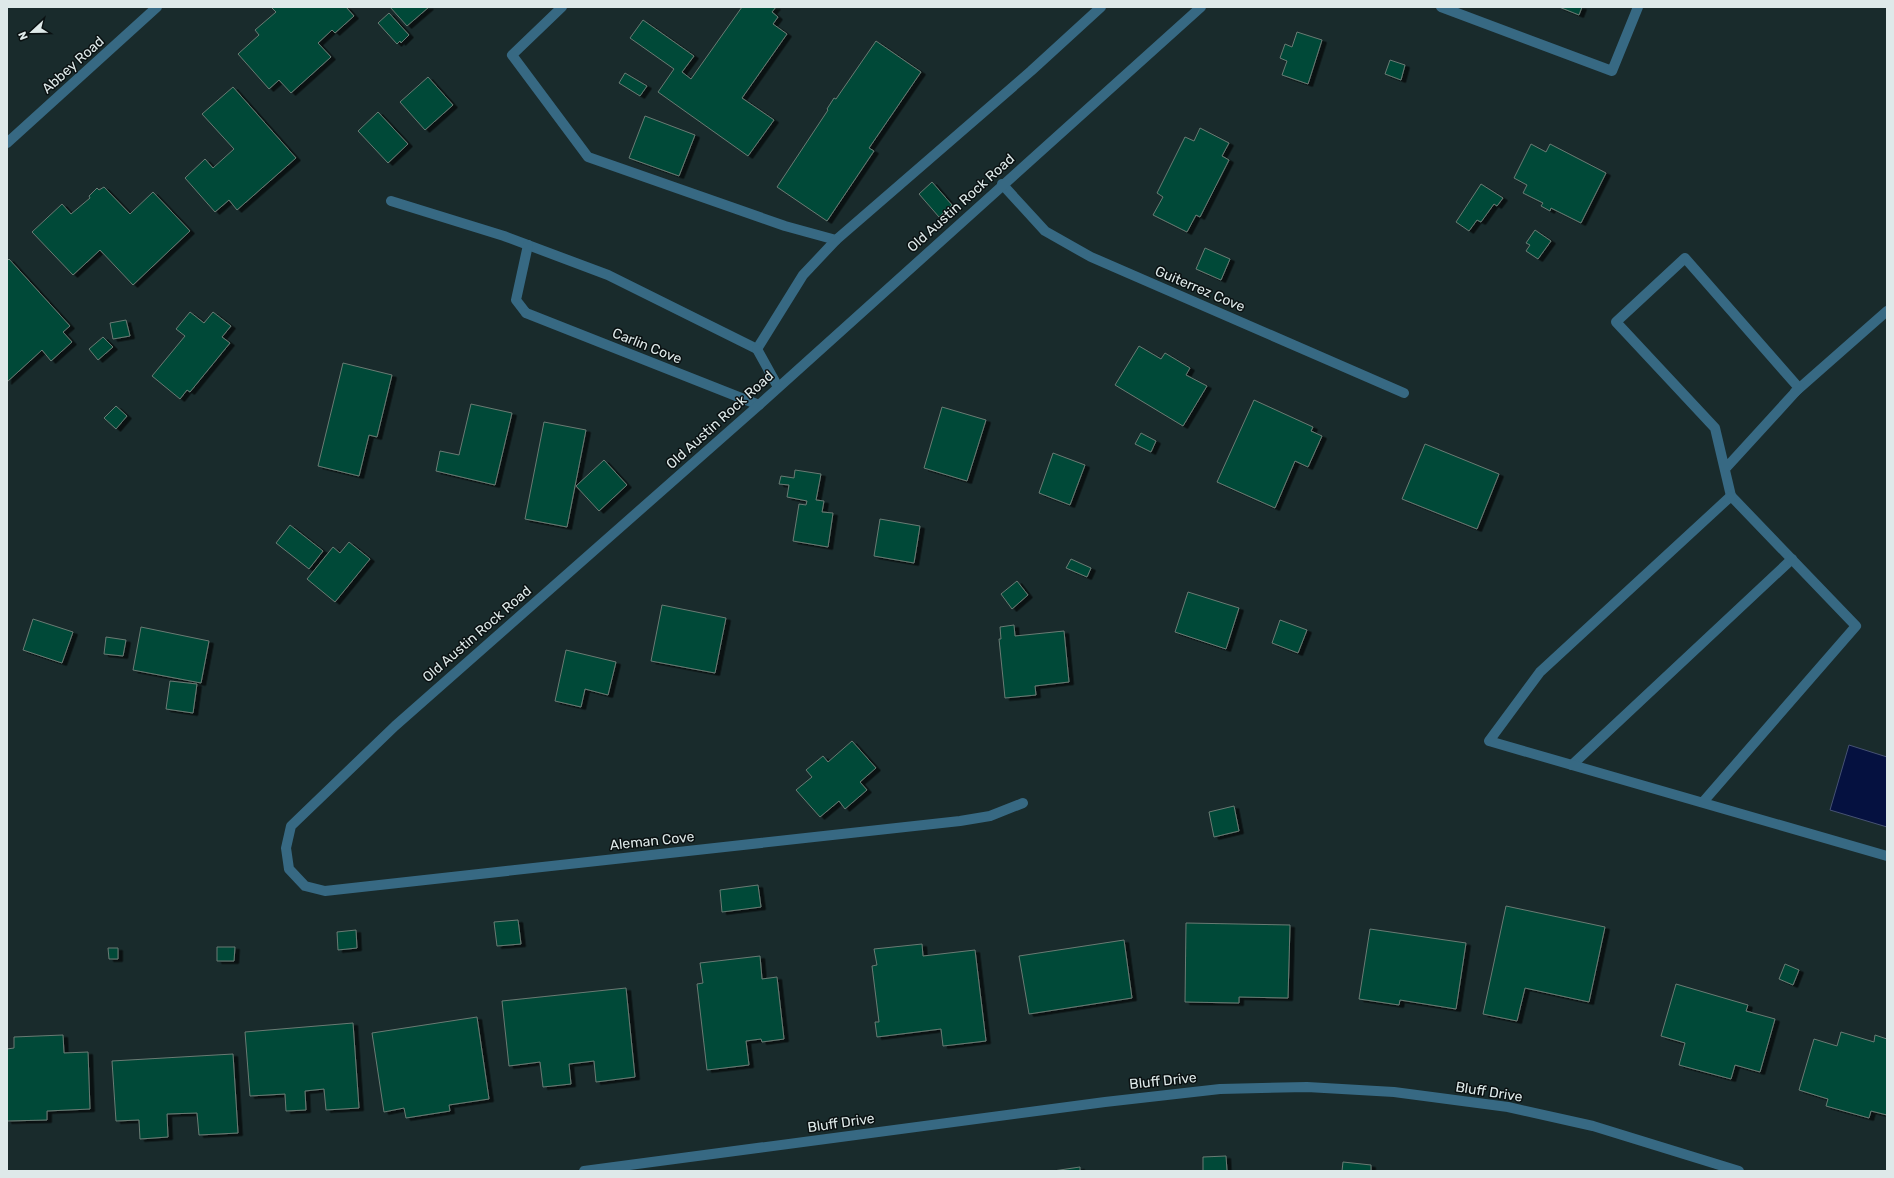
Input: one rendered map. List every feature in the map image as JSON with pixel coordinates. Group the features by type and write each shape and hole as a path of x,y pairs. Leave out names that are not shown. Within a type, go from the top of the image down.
{"street":[{"name":"Abbey Road","path":"7,143 157,7"},
{"path":"562,7 512,55 588,157 785,226 836,240"},
{"path":"756,350 803,275 836,240 1025,76 1101,7"},
{"name":"Old Austin Rock Road","path":"289,868 286,848 291,826 395,726 759,405 1002,184 1201,7"},
{"path":"1441,7 1612,71 1638,7"},
{"name":"Guiterrez Cove","path":"1002,184 1045,231 1091,257 1404,392"},
{"path":"391,201 528,245 608,275 756,350 778,387"},
{"name":"Carlin Cove","path":"528,245 516,300 526,313 759,405"},
{"path":"1703,802 1856,626 1731,496 1715,428 1616,322 1685,258 1799,388 1725,469"},
{"path":"1795,392 1887,311"},
{"path":"1731,496 1540,672 1489,741 1887,856"},
{"path":"1572,765 1792,559"},
{"name":"Aleman Cove","path":"289,868 305,886 325,891 960,822 990,816 1023,802"},
{"name":"Bluff Drive","path":"584,1171 1105,1102 1220,1089 1307,1088 1394,1092 1508,1107 1593,1126 1739,1171"}],"shaded area":[{"path":"1849,745 1887,757 1887,827 1830,810"}],"building":[{"path":"271,7 346,7 354,16 335,33 332,30 318,43 331,57 291,93 279,80 269,89 238,54 259,35 255,30 276,12"},
{"path":"390,7 429,7 407,26"},
{"path":"742,7 776,7 772,12 778,17 773,24 787,34 742,98 774,120 748,156 658,92 674,69 630,38 643,20 694,56 682,72 691,79"},
{"path":"1559,7 1582,7 1579,15"},
{"path":"389,13 409,35 401,43 400,41 397,44 378,23"},
{"path":"1297,32 1322,40 1308,84 1282,75 1287,61 1280,58 1285,44 1292,47"},
{"path":"876,41 921,72 869,148 874,151 827,221 777,187 828,110 827,109 834,98 836,99"},
{"path":"1390,60 1405,65 1401,80 1385,74"},
{"path":"625,73 647,86 640,96 619,83"},
{"path":"428,77 453,105 425,130 400,102"},
{"path":"233,87 296,158 237,210 229,200 215,212 185,178 205,159 213,168 234,149 202,114"},
{"path":"378,112 408,144 388,163 358,131"},
{"path":"645,116 695,135 679,176 629,158"},
{"path":"1200,128 1229,143 1222,156 1229,160 1200,217 1196,215 1187,232 1153,215 1163,197 1157,193 1185,137 1194,141"},
{"path":"1531,144 1546,152 1550,144 1606,173 1581,223 1551,208 1550,211 1541,206 1543,203 1523,193 1527,185 1514,178"},
{"path":"932,182 952,205 939,217 919,194"},
{"path":"1481,184 1503,198 1497,206 1494,204 1481,222 1477,220 1469,231 1456,222"},
{"path":"104,187 130,214 153,192 190,231 133,285 100,250 73,275 32,232 62,204 71,214 90,198 89,196 97,188 99,190"},
{"path":"1535,230 1551,241 1538,259 1526,251 1530,245 1526,243"},
{"path":"1205,248 1230,259 1221,280 1196,269"},
{"path":"9,259 70,326 63,332 72,342 51,361 42,350 7,382 7,261"},
{"path":"190,312 204,323 213,312 231,326 222,337 230,343 190,392 187,390 180,399 152,376 185,336 176,329"},
{"path":"126,320 130,336 113,339 110,323"},
{"path":"103,337 113,347 98,360 89,349"},
{"path":"1139,346 1161,359 1165,353 1190,368 1186,375 1207,386 1183,426 1115,385"},
{"path":"343,363 392,375 377,437 369,435 359,476 318,466"},
{"path":"1254,400 1313,427 1311,431 1322,436 1308,467 1295,461 1275,508 1217,482"},
{"path":"471,404 512,413 495,485 436,471 440,451 459,455"},
{"path":"116,406 127,416 116,429 104,418"},
{"path":"942,407 986,420 967,481 924,468"},
{"path":"544,422 586,430 567,527 525,519"},
{"path":"1141,433 1156,441 1151,452 1135,444"},
{"path":"1425,444 1499,474 1477,529 1402,499"},
{"path":"1053,453 1085,465 1070,505 1039,493"},
{"path":"604,460 627,485 599,511 576,486"},
{"path":"795,470 821,474 816,500 824,501 822,512 833,513 828,547 793,541 799,504 806,505 807,501 787,497 789,485 779,484 781,476 794,478"},
{"path":"880,519 920,526 914,563 874,556"},
{"path":"290,525 323,551 309,569 276,543"},
{"path":"349,542 370,559 335,602 307,579 333,547 340,553"},
{"path":"1071,559 1091,568 1087,577 1066,568"},
{"path":"1017,581 1028,595 1012,609 1001,594"},
{"path":"1188,592 1239,608 1226,649 1175,632"},
{"path":"662,605 726,618 715,673 651,661"},
{"path":"33,619 73,632 62,663 23,650"},
{"path":"1280,620 1307,630 1298,653 1272,643"},
{"path":"1014,625 1015,636 1064,631 1069,682 1035,686 1036,695 1005,698 999,639 1001,639 1000,627"},
{"path":"141,627 209,641 201,683 133,670"},
{"path":"106,637 126,640 123,656 104,654"},
{"path":"566,650 616,662 608,695 585,689 581,707 555,701"},
{"path":"170,681 197,684 193,713 166,709"},
{"path":"852,741 876,768 860,782 867,790 845,809 839,801 820,817 796,790 812,777 806,770 823,756 828,762"},
{"path":"1234,806 1239,831 1214,837 1209,812"},
{"path":"758,885 761,907 722,912 720,890"},
{"path":"1506,906 1605,927 1589,1002 1525,988 1517,1021 1483,1014"},
{"path":"518,920 521,944 497,946 494,922"},
{"path":"1186,923 1290,925 1288,998 1239,997 1239,1003 1185,1002"},
{"path":"1370,929 1466,943 1456,1009 1400,1000 1399,1005 1359,999"},
{"path":"356,930 357,948 338,950 337,932"},
{"path":"1124,940 1132,998 1029,1014 1019,956"},
{"path":"922,944 923,956 975,950 986,1041 943,1046 941,1029 877,1037 875,1022 879,1022 872,966 877,965 874,949"},
{"path":"217,947 235,947 234,961 217,961"},
{"path":"108,948 118,948 118,959 109,959"},
{"path":"760,956 762,979 777,977 784,1039 762,1042 761,1039 746,1041 749,1065 707,1070 697,984 703,983 700,963"},
{"path":"1785,964 1799,970 1793,985 1779,979"},
{"path":"1676,984 1748,1005 1746,1011 1775,1019 1760,1072 1735,1065 1731,1079 1679,1065 1685,1043 1661,1036"},
{"path":"626,988 635,1077 596,1082 594,1061 569,1064 571,1084 543,1087 540,1062 509,1066 502,1001"},
{"path":"477,1017 489,1099 449,1105 450,1111 406,1118 404,1108 384,1112 372,1033"},
{"path":"353,1023 359,1108 326,1110 324,1089 305,1091 306,1110 286,1111 285,1094 250,1096 245,1032"},
{"path":"1841,1032 1874,1042 1875,1035 1887,1039 1887,1115 1871,1111 1869,1118 1826,1106 1828,1099 1799,1090 1814,1039 1837,1046"},
{"path":"63,1035 64,1053 88,1052 90,1109 47,1111 47,1120 7,1121 7,1049 14,1048 14,1037"},
{"path":"233,1054 238,1133 199,1135 197,1113 167,1114 168,1137 140,1139 139,1120 116,1121 112,1061"},
{"path":"1226,1156 1227,1171 1203,1171 1203,1157"},
{"path":"1343,1162 1371,1165 1371,1171 1342,1171"},
{"path":"1080,1167 1080,1171 1053,1171"}]}
